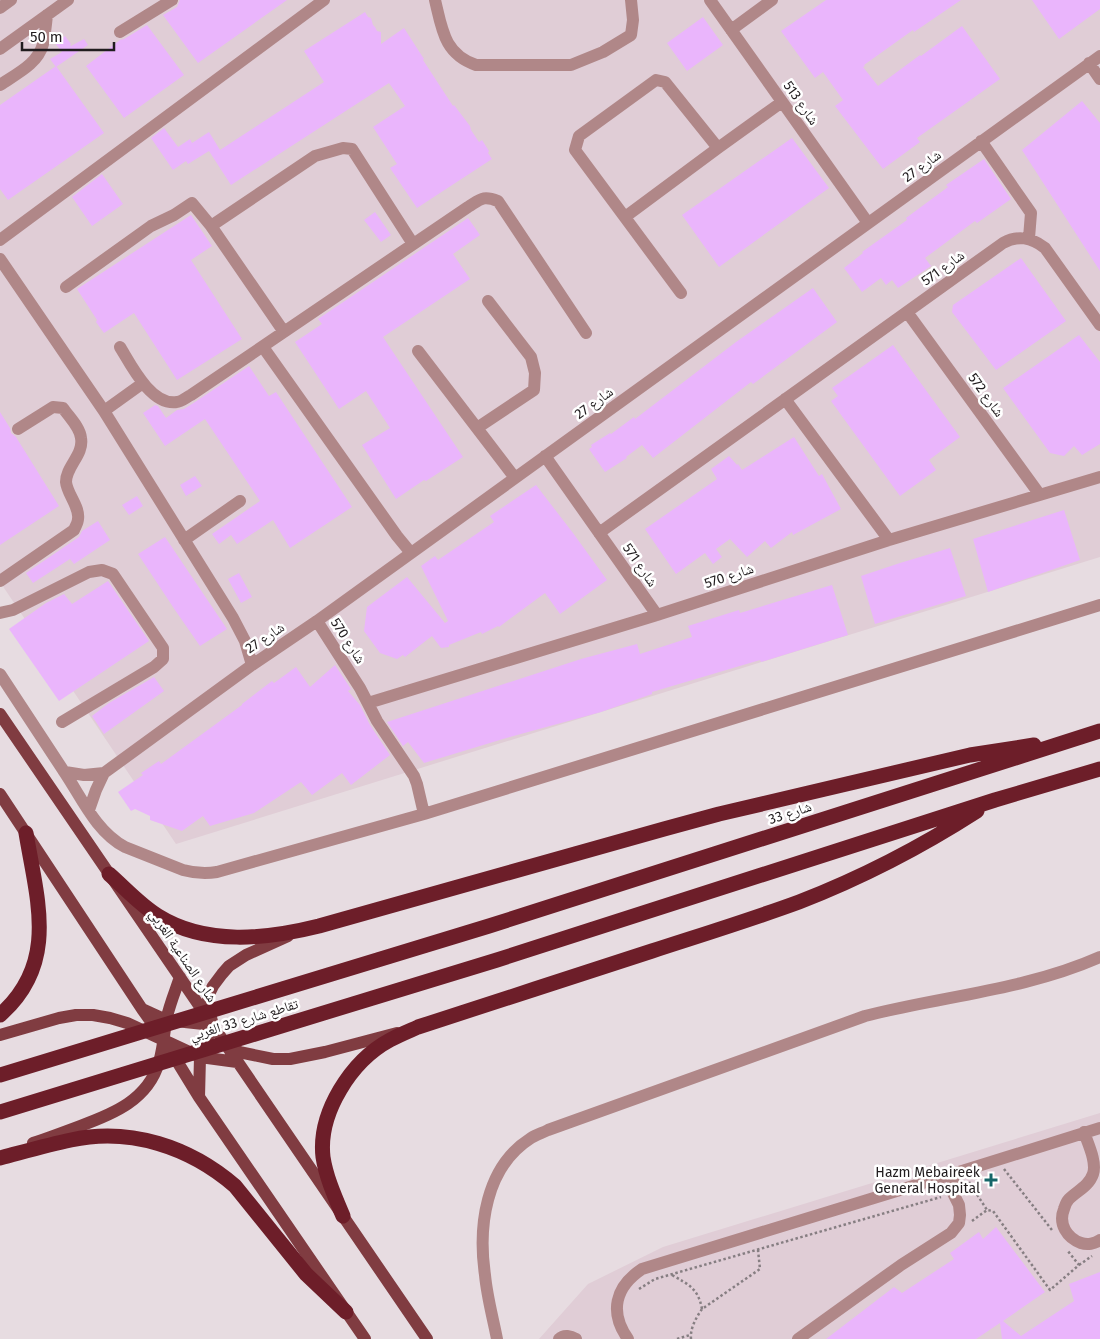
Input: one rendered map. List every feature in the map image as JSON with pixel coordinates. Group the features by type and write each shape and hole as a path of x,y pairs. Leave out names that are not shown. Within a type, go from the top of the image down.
{"highway":[{"name":"شارع 33","path":"489,926 1100,731"},
{"path":"109,874 146,908 187,930 224,936 258,936 299,931 719,814 970,755 1016,747 1062,743"},
{"path":"343,1216 329,1182 323,1158 323,1139 331,1109 345,1082 365,1058 390,1040 418,1027 799,902 898,857 995,800 1100,768"},
{"name":"تقاطع شارع 33 الغربي","path":"0,1112 497,960 995,800"},
{"path":"0,1015 20,993 29,977 36,959 40,940 40,921 26,833"},
{"name":"تقاطع شارع 33 الغربي","path":"0,1074 489,926"},
{"path":"0,1157 72,1139 90,1137 126,1137 152,1142 177,1150 208,1165 235,1186 306,1274 346,1312"}],"main road":[{"name":"شارع الصناعية الغربي","path":"0,714 427,1339"},
{"path":"0,794 164,1040 199,1097 365,1339"},
{"path":"299,931 246,955 229,966 208,996 212,1025 238,1052 273,1059 290,1059 325,1052 418,1027"},
{"path":"0,1157 103,1118 127,1105 140,1094 148,1084 159,1063 166,1020 180,977"},
{"path":"142,1009 166,1020 212,1025"},
{"path":"0,1035 59,1018 93,1015 127,1023 200,1057 237,1062"},
{"path":"199,1097 200,1057 212,1025"}],"street":[{"path":"0,8 11,0"},
{"path":"120,32 172,0"},
{"path":"0,240 324,0"},
{"path":"435,0 446,40 456,54 465,61 476,65 571,65 603,52 631,35 633,20 631,0"},
{"name":"شارع 513","path":"710,0 868,223"},
{"path":"731,30 772,0"},
{"path":"0,49 63,1"},
{"path":"0,85 32,62 39,54 43,45 47,15"},
{"name":"شارع 27","path":"104,773 1100,56"},
{"path":"1089,63 1100,78"},
{"path":"681,293 575,150 579,136 656,80 665,82 718,148"},
{"path":"625,217 782,102"},
{"path":"981,141 1031,213 1029,238 1045,248 1100,325"},
{"path":"211,226 315,156 344,148 352,149 413,244"},
{"path":"120,347 143,383 160,400 177,402 191,395 480,200 489,198 498,201 586,333"},
{"path":"66,287 151,226 174,215 192,203 211,226 284,332"},
{"name":"شارع 571","path":"599,533 1003,243 1020,237 1029,238"},
{"path":"0,259 104,412 233,618 245,640 252,665"},
{"path":"477,428 534,390 535,373 531,357 488,301"},
{"name":"شارع 572","path":"907,312 1040,495"},
{"path":"262,347 411,553"},
{"path":"418,351 515,478"},
{"path":"104,412 143,383"},
{"path":"785,399 889,540"},
{"path":"0,581 74,530 79,519 66,484 67,473 77,456 82,440 79,431 63,408 53,407 18,429"},
{"name":"شارع 571","path":"545,456 657,615"},
{"name":"شارع 570","path":"368,704 657,615 889,540 1100,477"},
{"path":"184,540 240,501"},
{"path":"0,613 13,610 89,572 102,570 113,574 163,648 162,658 154,667 62,722"},
{"path":"0,674 106,834 118,843 183,870 200,874 217,872 424,814 1100,605"},
{"name":"شارع 570","path":"317,621 360,688 377,721 414,776 424,814"},
{"path":"65,772 84,775 104,773"},
{"path":"89,810 104,773"},
{"path":"498,1339 485,1276 483,1237 486,1211 493,1184 502,1166 515,1151 530,1139 548,1130 865,1016 1035,980 1100,957"},
{"path":"1092,1130 1100,1158"},
{"path":"628,1339 619,1323 616,1310 618,1298 623,1286 631,1276 642,1269 1092,1130"},
{"path":"1092,1130 1093,1174 1089,1183 1067,1200 1061,1222 1068,1236 1075,1241 1084,1244 1097,1243 1100,1240"},
{"path":"798,1339 901,1265 951,1233 958,1223 960,1214 959,1205 953,1193 957,1173"},
{"path":"559,1339 570,1336 576,1339"}],"path":[{"path":"998,1160 1056,1235"},
{"path":"957,1173 987,1210 993,1211 1050,1290 1093,1256"},
{"path":"634,1292 655,1279 953,1193"},
{"path":"971,1222 987,1210"},
{"path":"1062,1243 1079,1266"},
{"path":"691,1339 690,1335 695,1319 702,1309 760,1270 758,1250"},
{"path":"672,1275 691,1286 700,1298 702,1309"},
{"path":"677,1339 690,1335"}],"shaded area":[{"path":"0,0 1100,0 1100,557 176,844 0,582"},
{"name":"Hazm Mebaireek General Hospital","path":"1100,1113 1100,1339 539,1339 588,1284 663,1247"}],"building":[{"path":"180,0 287,0 198,63 163,15 177,7"},
{"path":"826,0 961,0 914,32 913,30 864,65 863,67 878,86 962,26 1000,79 917,138 920,142 883,169 835,106 843,100 823,72 815,78 781,31"},
{"path":"1032,0 1100,0 1100,9 1059,39"},
{"path":"365,12 371,18 377,31 381,32 381,44 404,28 453,106 470,126 479,142 482,140 492,159 417,208 390,168 397,164 373,127 405,106 389,83 231,185 209,151 188,164 186,161 173,170 151,138 164,128 178,147 190,139 192,143 209,132 220,150 324,82 304,51"},
{"path":"703,17 723,45 687,71 667,43"},
{"path":"147,25 184,75 124,118 86,66 120,40"},
{"path":"65,36 71,46 84,39 88,45 56,67 50,59 62,52 55,43"},
{"path":"56,66 104,133 8,200 0,189 0,105"},
{"path":"1082,101 1100,123 1100,271 1022,150"},
{"path":"792,138 829,188 719,267 682,215"},
{"path":"984,159 1011,199 977,223 975,221 925,258 931,266 898,288 892,280 886,285 881,278 862,292 844,268 862,252 907,220 906,218 948,187 946,185"},
{"path":"102,174 123,204 92,226 72,197"},
{"path":"375,212 391,235 381,242 364,220"},
{"path":"191,215 212,246 191,260 242,339 177,380 134,313 104,333 77,289"},
{"path":"468,218 480,235 453,254 470,279 383,337 463,457 396,499 362,445 390,428 366,391 339,409 295,342 322,324 318,319"},
{"path":"1021,258 1066,321 996,370 952,312 953,305"},
{"path":"813,288 837,322 753,384 751,382 653,458 642,445 627,458 605,472 589,449 592,447 591,445 611,434 634,417 635,419 736,342"},
{"path":"1079,335 1100,362 1100,444 1082,455 1074,446 1064,456 1050,453 1003,388"},
{"path":"893,345 960,437 929,460 936,470 900,496 831,401 838,396 832,388"},
{"path":"249,366 269,396 276,392 352,507 290,548 273,520 237,544 231,535 219,544 212,534 260,501 205,419 165,446 143,413 155,405 158,406 166,418 177,410 184,409"},
{"path":"0,412 11,433 16,437 59,506 0,545"},
{"path":"794,437 819,476 822,474 841,509 793,535 792,532 771,548 765,541 747,557 730,539 716,549 722,557 713,564 705,553 676,574 645,529 717,479 711,469 729,456 742,470"},
{"path":"195,476 202,486 186,496 180,485"},
{"path":"536,485 607,580 560,614 545,593 499,627 482,634 481,632 449,645 449,647 441,648 432,636 405,657 403,655 397,659 380,653 364,631 367,607 407,577 445,623 448,621 421,566 435,556 438,560 494,522 490,516"},
{"path":"137,496 143,506 129,515 122,505"},
{"path":"1064,510 1080,560 988,592 973,539"},
{"path":"98,521 110,540 74,564 70,559 33,583 26,573 79,537 82,531"},
{"path":"165,537 227,629 200,646 138,554"},
{"path":"950,548 966,596 875,624 861,576"},
{"path":"239,573 252,597 241,603 228,579"},
{"path":"108,581 149,641 59,701 9,629 46,603 64,594 72,604"},
{"path":"832,585 848,635 761,662 760,660 652,692 652,694 601,712 424,763 408,742 403,746 387,722 581,659 637,644 640,654 692,637 688,626 739,610 740,613"},
{"path":"335,665 351,689 348,691 360,705 370,725 390,755 351,785 342,773 312,795 301,782 254,813 210,826 203,816 182,831 150,820 150,816 135,809 131,811 118,792 143,775 141,773 159,761 161,764 272,681 274,683 296,667 310,687"},
{"path":"154,677 164,691 104,734 92,716 109,703"},
{"path":"996,1227 1045,1292 1003,1321 1021,1336 1074,1301 1069,1284 1100,1272 1100,1339 1002,1339 1000,1323 976,1339 826,1339 894,1287 902,1293 954,1259 950,1253 979,1232 983,1239"}],"place":[{"name":"Hazm Mebaireek General Hospital","path":"991,1180"}]}
